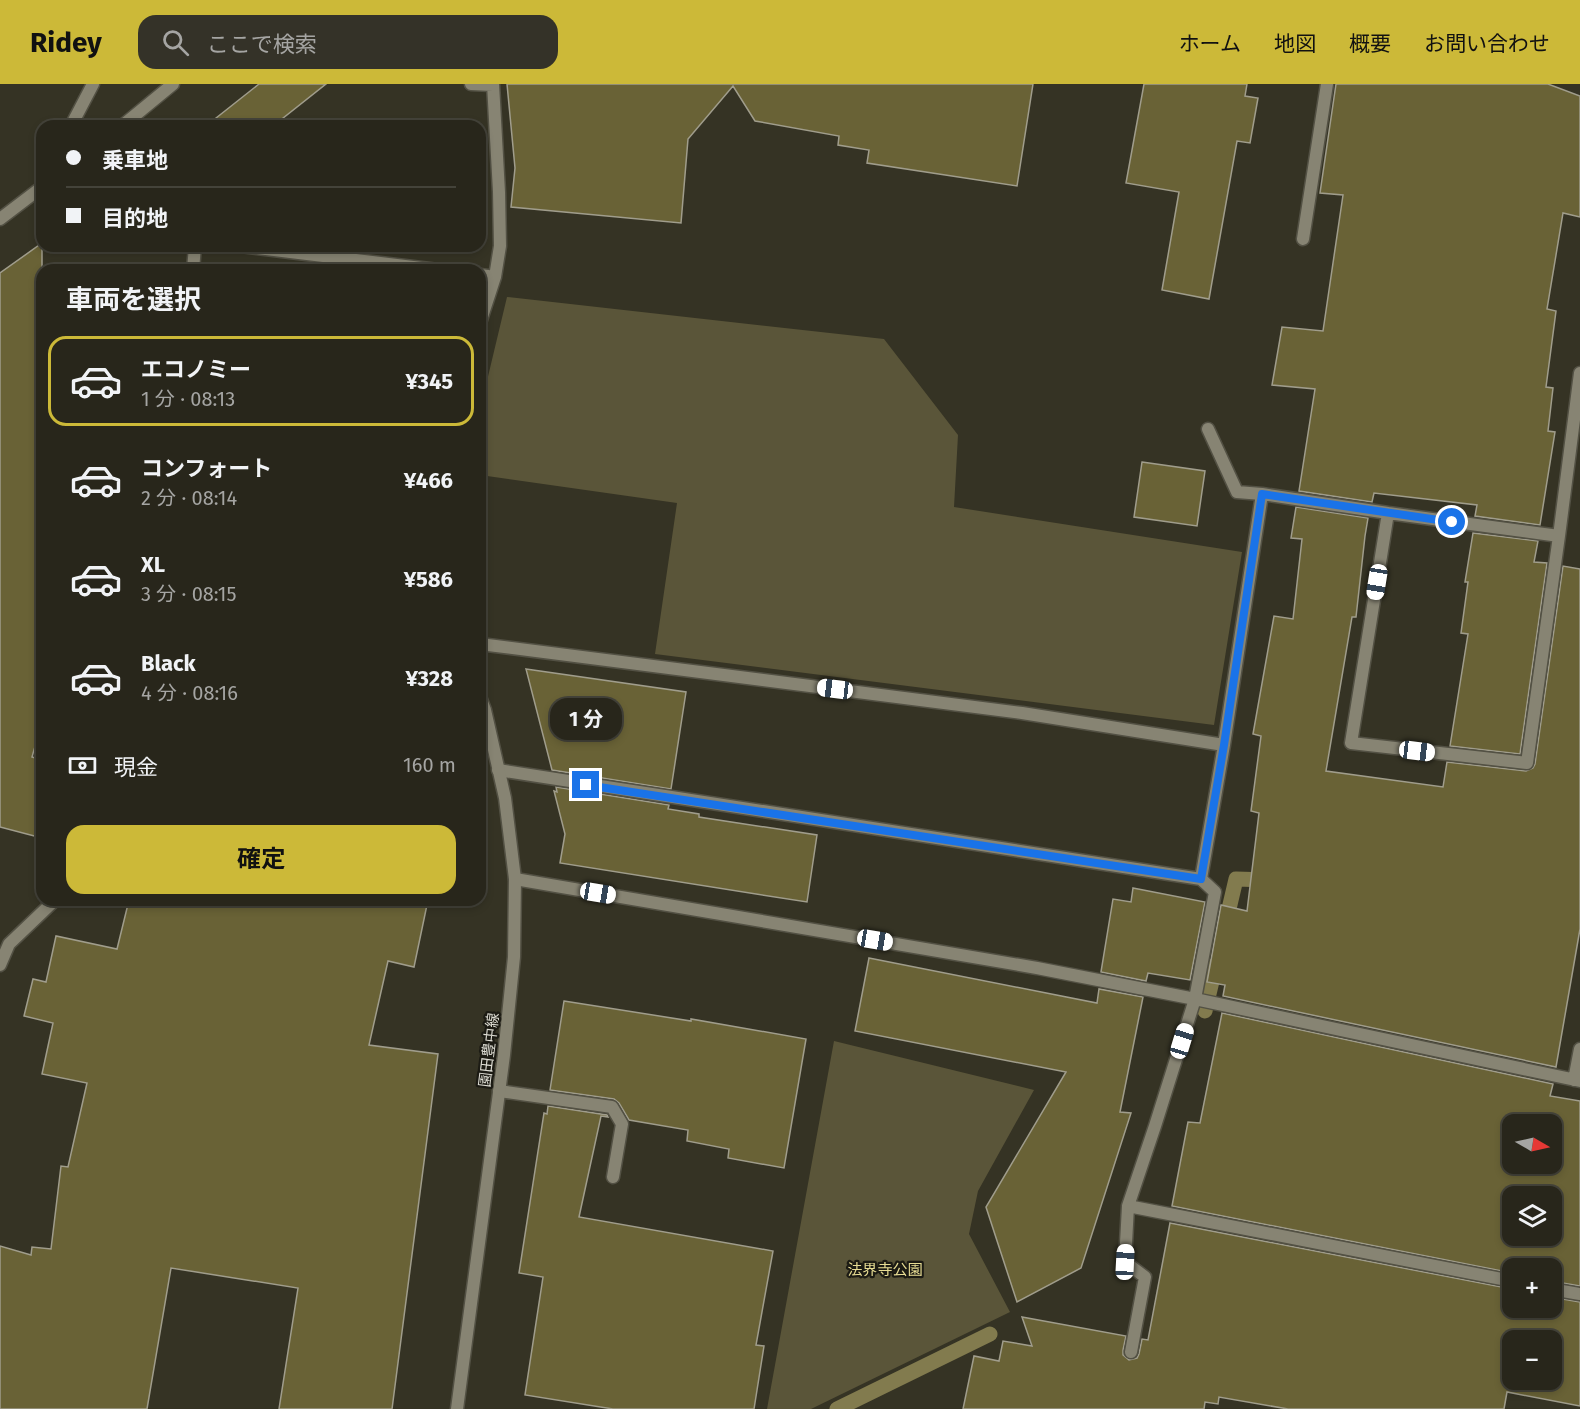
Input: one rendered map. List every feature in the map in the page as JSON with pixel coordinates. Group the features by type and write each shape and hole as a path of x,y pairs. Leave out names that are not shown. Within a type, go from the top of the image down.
{"street":[{"path":"74,120 93,84"},
{"path":"139,120 173,84"},
{"path":"471,84 493,85 500,246 495,277 486,305"},
{"path":"1302,238 1327,84"},
{"path":"0,219 36,191"},
{"path":"290,252 389,264"},
{"path":"486,276 495,277"},
{"path":"1388,513 1351,743 1527,764 1560,536 1580,374"},
{"path":"1208,429 1237,492 1560,536"},
{"path":"1201,879 1262,494"},
{"path":"486,645 1022,713 1224,745"},
{"name":"園田豊中線","path":"457,1409 499,1091 514,957 515,879 505,798 486,719"},
{"path":"498,770 1201,879 1215,892 1198,999 1128,1206 1125,1262 1145,1277 1131,1352"},
{"path":"515,879 1025,966 1198,999 1577,1081 1580,1049"},
{"path":"0,965 5,941 48,906"},
{"path":"499,1091 612,1107 622,1124 613,1177"},
{"path":"1128,1206 1502,1279"},
{"path":"1562,1291 1580,1294"}],"green space":[{"path":"507,297 884,339 958,435 954,507 1242,552 1214,725 655,654 677,503 486,476 486,385"},
{"name":"法界寺公園","path":"834,1041 1034,1090 978,1191 969,1234 1010,1312 811,1409 767,1409"}],"building":[{"path":"259,84 326,84 281,120 214,120"},
{"path":"507,84 1033,84 1017,186 867,163 869,150 838,145 839,136 755,121 733,86 688,139 681,223 511,207 515,168"},
{"path":"1144,84 1247,84 1245,96 1258,98 1250,143 1237,141 1209,299 1162,290 1179,192 1126,183"},
{"path":"1336,84 1548,84 1580,96 1580,217 1563,213 1547,309 1556,311 1546,387 1553,388 1548,431 1555,432 1540,525 1475,516 1477,505 1374,493 1372,502 1299,491 1315,389 1272,385 1282,327 1323,331 1343,195 1320,193"},
{"path":"36,247 36,252 42,252 42,264 36,264 36,743 32,757 36,758 36,836 0,827 0,273"},
{"path":"1142,462 1205,471 1197,526 1134,517"},
{"path":"1296,507 1368,518 1356,617 1352,617 1326,771 1443,787 1447,762 1526,771 1533,768 1563,566 1580,569 1580,929 1556,1067 1223,996 1225,985 1207,982 1221,905 1247,911 1259,813 1251,811 1261,736 1253,734 1274,616 1293,619 1302,539 1291,538"},
{"path":"1473,533 1538,541 1534,562 1547,563 1520,754 1450,746 1468,634 1461,633 1468,582 1465,582"},
{"path":"526,669 686,692 671,789 552,770"},
{"path":"556,787 669,805 668,809 699,814 699,817 817,835 807,902 560,863 565,834 554,791 557,792"},
{"path":"1133,888 1205,902 1190,980 1148,973 1146,981 1101,972 1113,899 1131,902"},
{"path":"128,906 427,906 414,967 388,961 369,1045 438,1054 392,1409 279,1409 298,1288 171,1268 147,1409 0,1409 0,1246 31,1255 32,1247 51,1249 61,1166 68,1167 87,1083 42,1074 53,1023 24,1016 33,979 46,982 56,936 117,949"},
{"path":"869,958 1097,1003 1099,989 1143,997 1120,1112 1131,1113 1081,1268 1017,1302 986,1207 1066,1072 855,1031"},
{"path":"564,1001 691,1021 691,1019 806,1039 784,1168 728,1158 729,1149 687,1141 688,1130 629,1120 614,1099 550,1090"},
{"path":"1222,1013 1553,1084 1550,1096 1580,1101 1580,1286 1562,1283 1562,1258 1502,1258 1502,1271 1172,1206 1188,1122 1200,1123"},
{"path":"548,1106 608,1117 601,1116 579,1217 773,1251 756,1345 764,1346 754,1409 613,1409 525,1395 543,1277 519,1273 544,1113 547,1114"},
{"path":"1170,1223 1502,1287 1502,1318 1562,1318 1562,1299 1580,1302 1580,1406 1507,1392 1504,1409 1288,1409 1219,1397 1218,1404 1205,1402 1204,1409 963,1409 974,1356 999,1361 1003,1341 1032,1346 1022,1317 1126,1336 1123,1355 1129,1360 1137,1358 1142,1339 1148,1340"}],"waterway":[{"path":"1225,926 1236,879 1269,880"},
{"path":"1205,1011 1216,964"},
{"path":"837,1409 990,1334"}],"route":[{"path":"586,785 1201,879 1262,494 1452,522"}]}
